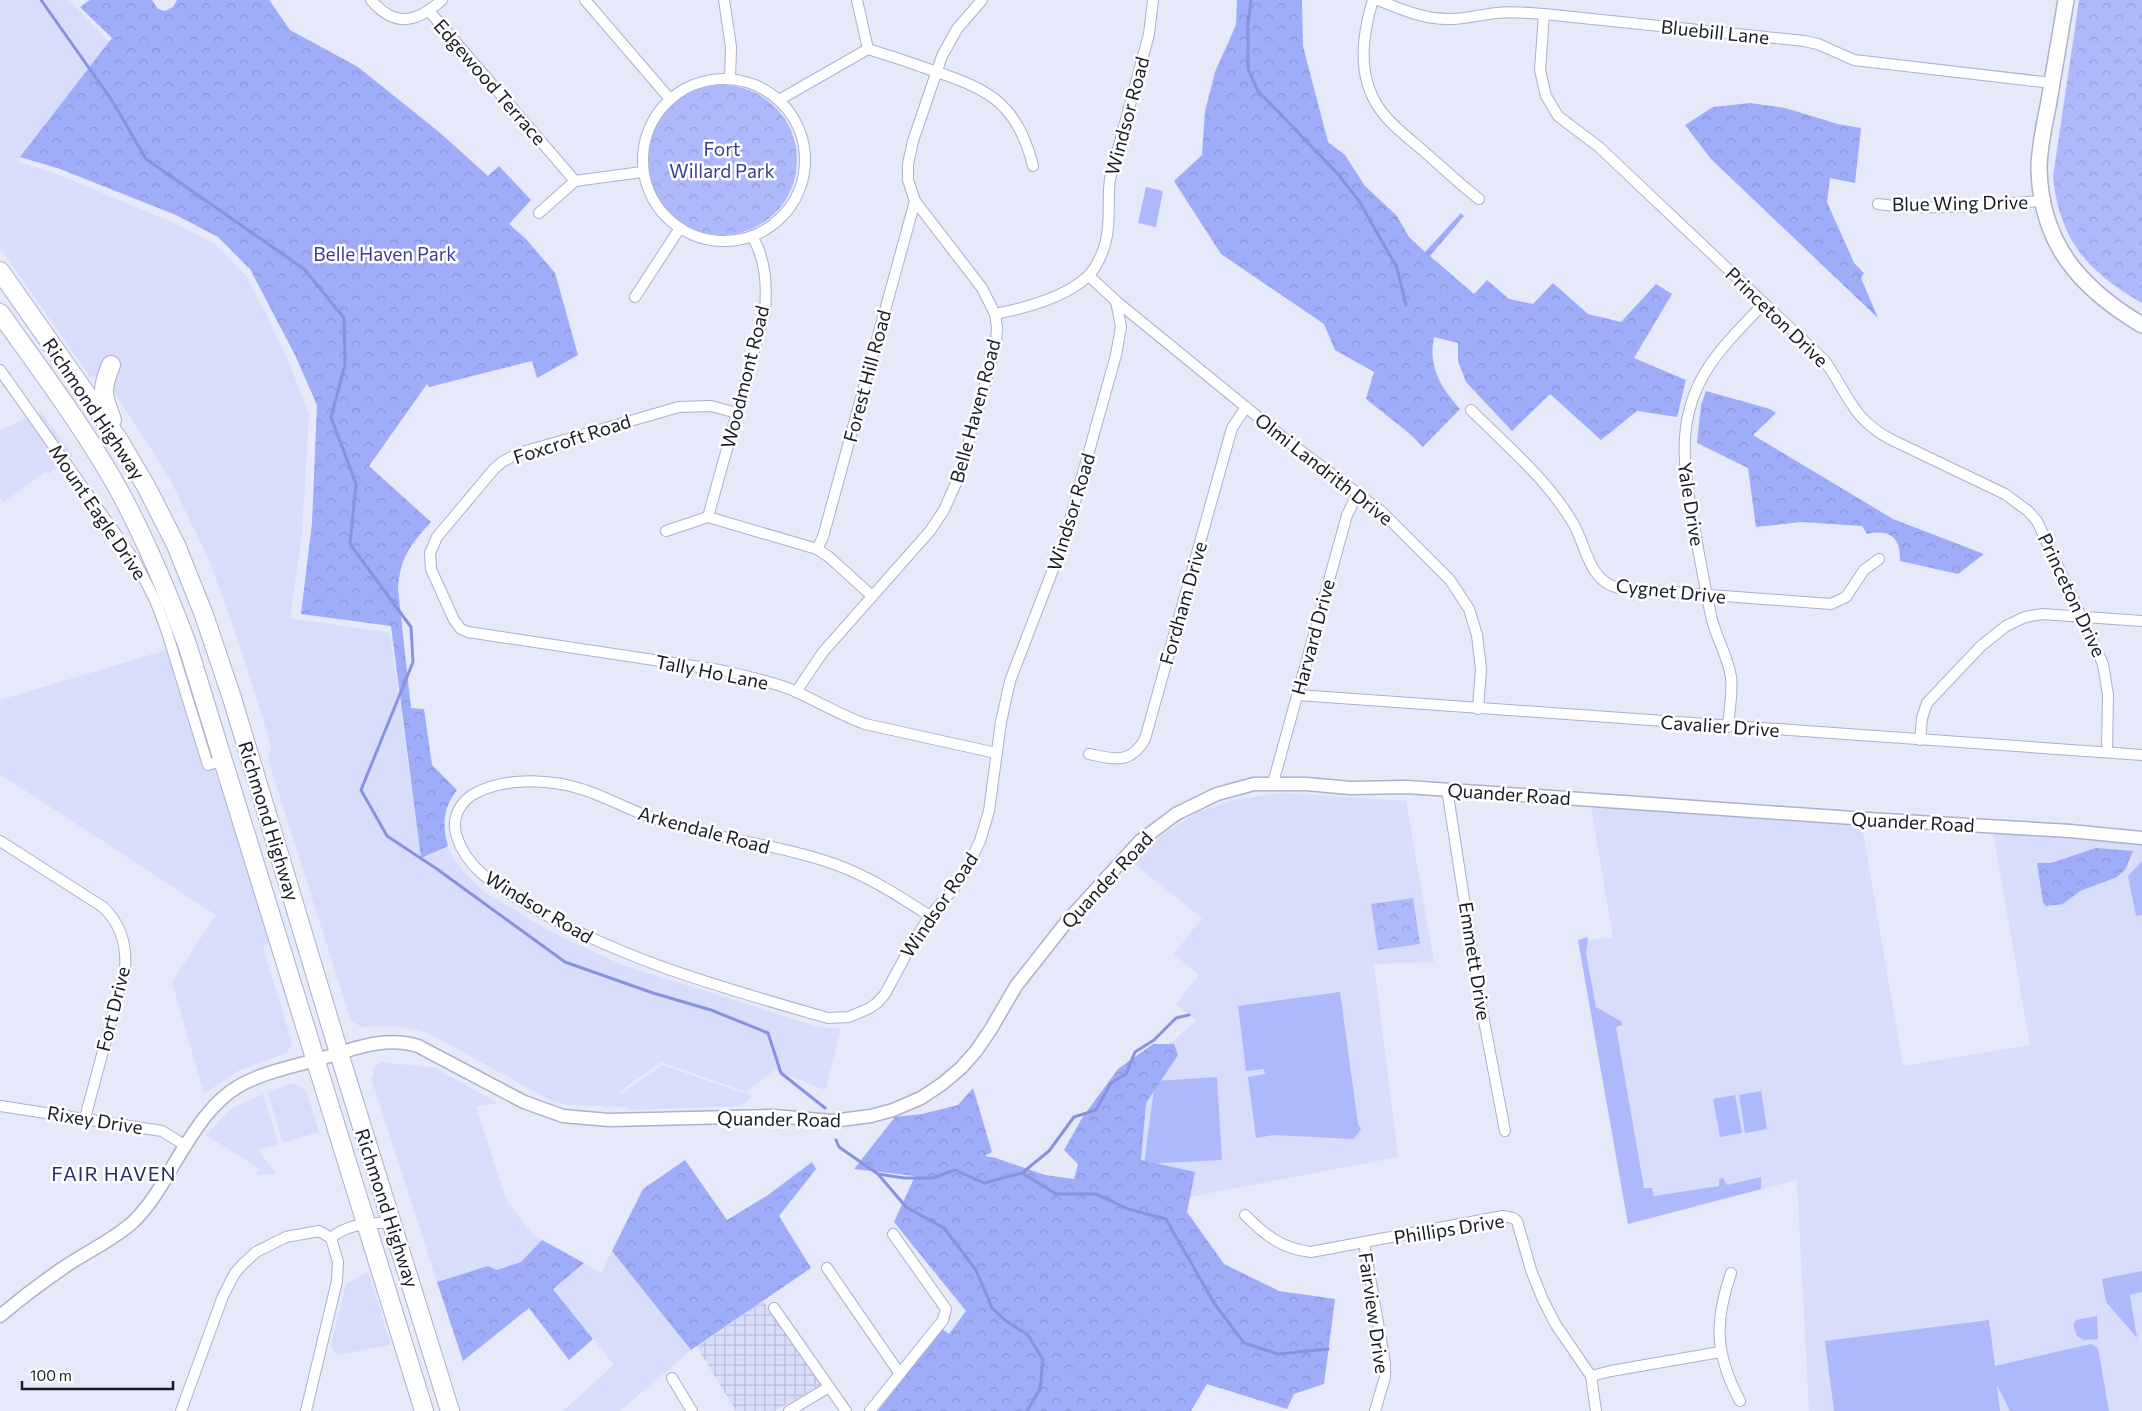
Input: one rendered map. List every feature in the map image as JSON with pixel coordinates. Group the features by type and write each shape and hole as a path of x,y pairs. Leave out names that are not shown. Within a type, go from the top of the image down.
{"highway":[{"name":"Richmond Highway","path":"0,271 120,442 147,488 176,545 204,616 232,698 450,1411"},
{"name":"Richmond Highway","path":"0,313 43,372 93,447 156,563 187,644 424,1411"},
{"path":"111,365 103,384 103,395 120,442"}],"main road":[{"path":"2066,0 2039,167 2042,201 2054,239 2075,272 2101,298 2142,325"}],"street":[{"name":"Edgewood Terrace","path":"371,0 380,10 397,19 417,18 429,11 575,181"},
{"path":"429,11 442,0"},
{"path":"585,0 670,99"},
{"path":"724,0 731,47 730,79"},
{"path":"857,0 868,49"},
{"name":"Belle Haven Road","path":"796,692 823,652 930,531 944,510 954,490 996,342 996,314 982,288 915,201 908,180 909,156 936,72 946,48 957,29 982,0"},
{"name":"Windsor Road","path":"996,314 1017,310 1067,290 1088,276 1102,253 1106,240 1110,178 1149,34 1153,0"},
{"path":"1373,0 1364,29 1363,50 1368,83 1378,107 1393,124 1479,199"},
{"name":"Bluebill Lane","path":"1378,0 1418,15 1437,19 1465,19 1496,13 1516,12 1544,14 1804,41 1818,44 1854,60 2052,82"},
{"name":"Princeton Drive","path":"1544,14 1540,70 1546,96 1558,116 1599,147 1824,360 1853,409 1872,429 2005,494 2028,511 2044,532 2100,652 2106,676 2107,752"},
{"path":"779,100 868,49 976,86 1002,105 1022,131 1033,166"},
{"path":"730,79 760,88 779,100 791,115 801,136 804,156 802,182 784,214 768,228 752,236 731,241 716,241 697,237 680,228 656,205 642,172 643,152 648,132 657,115 670,99 677,92 692,85 707,81 730,79"},
{"path":"539,213 575,181 642,172"},
{"name":"Forest Hill Road","path":"817,549 825,527 915,201"},
{"name":"Blue Wing Drive","path":"1878,204 1920,207 1972,207 2042,201"},
{"path":"635,297 680,228"},
{"name":"Woodmont Road","path":"708,518 762,324 766,293 764,266 752,236"},
{"name":"Olmi Landrith Drive","path":"1088,276 1246,407 1380,511 1416,544 1450,580 1464,600 1474,625 1479,649 1480,668 1478,709"},
{"name":"Windsor Road","path":"471,796 458,808 455,833 460,847 478,871 497,886 547,917 600,944 656,966 828,1018 849,1017 860,1014 878,1002 885,994 913,942 930,916 955,887 972,859 980,841 989,811 996,753 1010,681 1020,650 1053,575 1116,355 1121,327 1116,301"},
{"name":"Yale Drive","path":"1728,726 1731,678 1714,626 1707,595 1685,468 1684,445 1687,421 1696,391 1711,364 1764,303"},
{"name":"Mount Eagle Drive","path":"0,370 136,561 155,600 166,629 208,764 223,760"},
{"name":"Foxcroft Road","path":"441,591 431,569 430,560 433,543 502,462 519,453 679,407 711,406 737,413"},
{"name":"Fordham Drive","path":"1089,754 1113,759 1122,758 1135,752 1145,739 1232,428 1246,407"},
{"name":"Cygnet Drive","path":"1471,410 1531,469 1555,497 1574,525 1593,570 1602,582 1618,588 1831,604 1846,597 1864,570 1879,559"},
{"name":"Harvard Drive","path":"1273,783 1347,515 1358,493"},
{"path":"666,531 708,518 817,549 829,556 872,596"},
{"name":"Tally Ho Lane","path":"441,591 456,624 468,632 720,670 754,678 796,692 847,718 865,724 996,753"},
{"path":"1920,740 1922,718 1927,703 1981,646 1997,632 2015,621 2042,614 2142,621"},
{"name":"Cavalier Drive","path":"1298,695 2142,755"},
{"name":"Arkendale Road","path":"471,796 498,786 523,782 545,782 580,788 636,813 667,823 837,865 894,893 930,916"},
{"name":"Quander Road","path":"0,1316 28,1292 108,1241 134,1221 155,1195 208,1113 239,1086 276,1072 371,1043 385,1041 410,1043 524,1102 563,1116 609,1120 774,1116 832,1121 871,1116 893,1110 921,1098 961,1068 979,1047 1004,1004 1039,955 1140,841 1156,827 1176,814 1217,794 1254,784 1273,783 1350,788 1407,787 1867,820 2070,831 2142,838"},
{"name":"Emmett Drive","path":"1448,790 1478,989 1505,1132"},
{"name":"Fort Drive","path":"0,841 103,907 116,923 125,945 125,969 85,1118"},
{"name":"Rixey Drive","path":"0,1106 162,1131 186,1146"},
{"name":"Phillips Drive","path":"1245,1216 1272,1239 1288,1248 1311,1252 1364,1243 1509,1211 1521,1230 1531,1270 1543,1300 1556,1325 1591,1376 1596,1411"},
{"path":"331,1238 346,1228 392,1222"},
{"path":"181,1411 223,1296 235,1273 256,1252 286,1237 319,1231 331,1238 338,1262 337,1281 306,1411"},
{"path":"870,1411 943,1320 946,1309 893,1234"},
{"name":"Fairview Drive","path":"1364,1243 1385,1363 1385,1377 1375,1411"},
{"path":"827,1268 900,1374"},
{"path":"1731,1272 1721,1304 1720,1352 1731,1384 1740,1401"},
{"path":"774,1308 846,1411"},
{"path":"1591,1376 1611,1370 1720,1352"},
{"path":"672,1378 692,1411"},
{"path":"789,1411 801,1408 829,1387"}],"shaded area":[{"path":"0,0 69,0 111,44 18,162 54,173 174,223 215,244 247,277 267,316 287,358 309,414 302,533 290,618 390,633 421,858 446,845 463,871 485,892 549,931 620,964 815,1026 841,1029 825,1090 775,1070 746,1092 661,1062 619,1092 621,1094 662,1065 753,1096 741,1106 628,1110 627,1107 569,1105 552,1101 428,1033 398,1026 362,1027 351,1021 268,759 271,745 241,649 210,562 170,479 101,371 91,378 0,248"},
{"path":"41,412 73,456 48,474 46,471 3,503 0,498 0,430"},
{"path":"180,646 219,764 213,766 216,777 228,795 255,880 269,943 263,947 292,1043 287,1053 238,1071 204,1094 172,982 216,915 0,774 0,700"},
{"path":"1280,793 1406,801 1434,962 1374,964 1398,1157 1142,1206 1099,1103 1196,1021 1176,1004 1199,975 1174,954 1202,918 1133,863 1161,836 1196,813 1237,799"},
{"path":"1591,807 1862,826 1903,1066 2030,1045 1993,832 2142,843 2142,1411 1809,1411 1797,1180 1628,1224 1578,940 1613,938"},
{"path":"381,1062 435,1068 498,1103 476,1106 506,1200 532,1233 542,1240 521,1262 496,1270 488,1266 437,1282 371,1077 374,1076 373,1068"},
{"path":"294,1083 306,1090 319,1132 283,1143 268,1092"},
{"path":"263,1094 278,1144 258,1150 277,1174 255,1175 260,1169 206,1135 231,1109"},
{"path":"612,1251 691,1350 620,1411 563,1411 614,1365 553,1288 584,1263 601,1273"},
{"path":"368,1272 391,1345 336,1355 331,1345 346,1284"},
{"path":"763,1301 822,1384 775,1411 736,1411 697,1347"}],"green space":[{"name":"Belle Haven Park","path":"90,0 152,0 158,9 165,11 173,7 177,0 269,0 290,30 358,67 439,132 488,176 499,166 531,200 509,224 526,239 555,273 578,355 537,378 532,361 429,387 427,384 369,466 431,522 407,552 401,569 398,589 411,708 424,709 432,765 457,790 446,810 445,831 448,846 421,858 391,626 301,614 312,523 317,405 295,355 250,269 218,237 176,215 60,169 20,157 112,38 80,7"},
{"path":"1237,0 1302,0 1303,46 1328,142 1345,155 1365,186 1397,216 1409,237 1425,252 1461,213 1464,216 1430,256 1474,294 1487,280 1509,299 1533,304 1553,283 1588,314 1621,322 1656,284 1672,294 1634,358 1686,380 1677,417 1637,411 1601,440 1550,394 1512,431 1466,382 1458,361 1458,343 1434,337 1433,358 1435,368 1442,385 1460,409 1423,447 1409,433 1366,399 1374,372 1335,350 1324,324 1221,254 1174,181 1202,155 1205,111 1215,72 1236,25"},
{"path":"2079,0 2142,0 2142,303 2106,279 2080,252 2070,237 2062,219 2057,199 2053,177"},
{"name":"Fort Willard Park","path":"722,85 751,91 775,107 791,131 797,160 791,189 775,213 751,229 722,235 693,229 669,213 653,189 647,160 653,131 669,107 693,91"},
{"path":"1750,103 1785,108 1838,124 1861,128 1855,183 1830,178 1827,202 1854,263 1864,273 1861,278 1878,318 1711,159 1685,125 1713,107"},
{"path":"1146,187 1163,191 1156,227 1138,223"},
{"path":"1706,391 1770,409 1776,413 1753,435 1893,519 1984,554 1958,574 1900,561 1898,546 1892,537 1882,533 1867,534 1862,526 1802,522 1756,527 1748,468 1697,443 1701,405"},
{"path":"2096,848 2133,851 2125,870 2117,877 2080,891 2063,904 2046,906 2043,902 2037,863 2051,863"},
{"path":"2142,861 2142,915 2136,916 2128,876"},
{"path":"1413,898 1420,944 1378,950 1371,904"},
{"path":"1588,937 1586,954 1596,1007 1622,1022 1622,1025 1616,1027 1644,1188 1652,1188 1654,1196 1719,1186 1719,1179 1723,1178 1727,1185 1761,1177 1761,1189 1628,1224 1578,940"},
{"path":"1340,992 1358,1124 1361,1129 1354,1139 1274,1135 1256,1138 1248,1077 1265,1074 1264,1069 1246,1071 1238,1006"},
{"path":"1153,1044 1174,1044 1178,1055 1146,1103 1141,1160 1195,1172 1187,1212 1224,1264 1279,1291 1335,1299 1324,1384 1294,1394 1287,1409 1207,1384 1191,1411 878,1411 942,1329 949,1334 966,1311 894,1222 915,1176 854,1169 895,1117 922,1114 958,1105 973,1088 992,1152 985,1156 1045,1175 1074,1179 1078,1164 1064,1150 1082,1118 1118,1069"},
{"path":"1217,1077 1222,1160 1144,1164 1155,1081"},
{"path":"1761,1091 1767,1129 1745,1133 1739,1095"},
{"path":"1735,1095 1742,1133 1720,1137 1713,1099"},
{"path":"685,1160 727,1220 768,1195 812,1162 816,1169 779,1216 811,1268 691,1350 612,1251 643,1189"},
{"path":"542,1240 584,1263 553,1289 593,1339 569,1360 529,1308 463,1361 437,1282 488,1266 497,1270 521,1262"},
{"path":"2142,1271 2142,1292 2130,1295 2137,1338 2106,1302 2102,1279"},
{"path":"2097,1316 2098,1339 2084,1340 2077,1336 2073,1325 2076,1320"},
{"path":"1989,1320 1995,1366 2091,1344 2098,1348 2109,1411 2010,1411 1997,1385 2000,1411 1834,1411 1825,1341"}],"waterway":[{"path":"41,0 113,102 146,159 304,269 344,318 345,365 331,417 356,484 350,544 411,627 413,662 361,790 387,836 437,869 565,962 653,993 711,1010 768,1033 781,1073 825,1108"},
{"path":"1251,0 1248,23 1248,69 1258,91 1338,174 1359,201 1397,268 1406,305"},
{"path":"1022,1173 1049,1151 1074,1117 1096,1110 1111,1083 1126,1074 1135,1052 1154,1040 1176,1018 1189,1015"},
{"path":"836,1140 839,1147 878,1174 904,1178 933,1178 955,1170 984,1183 1022,1173 1056,1194 1096,1194 1128,1209 1166,1219 1214,1303 1244,1343 1278,1354 1328,1349"},
{"path":"878,1174 906,1207 944,1228 976,1270 992,1308 1006,1321 1028,1335 1043,1360 1040,1389 1027,1411"}],"district":[{"name":"FAIR HAVEN","path":"114,1174"}]}
